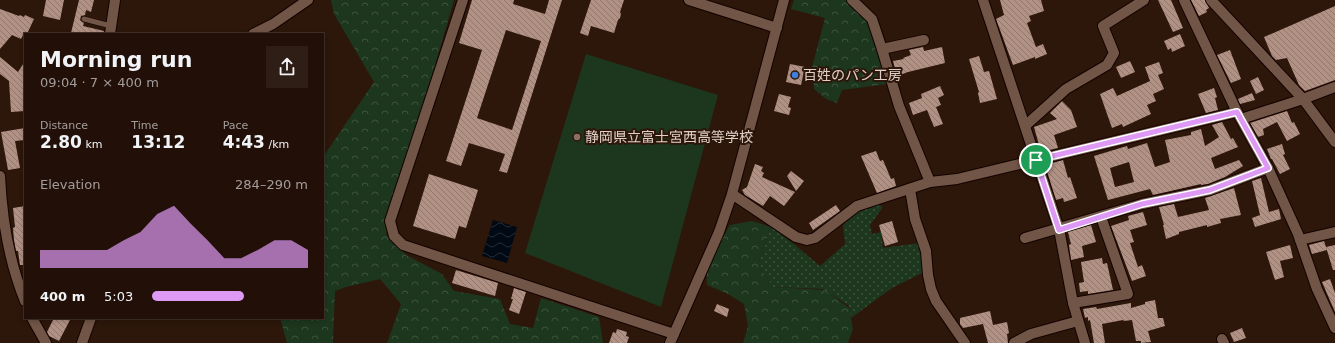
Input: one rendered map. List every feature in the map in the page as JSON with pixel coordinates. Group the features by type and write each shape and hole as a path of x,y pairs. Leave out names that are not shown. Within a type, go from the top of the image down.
{"street":[{"path":"111,30 115,0"},
{"path":"255,33 273,24 308,0"},
{"path":"463,0 390,221 394,236 403,245 672,339 719,232 732,194 784,0"},
{"path":"690,0 777,28"},
{"path":"852,0 872,20 899,106 930,182"},
{"path":"983,0 1059,230 1073,303 1085,343"},
{"path":"1025,126 1066,89 1107,65 1114,53 1103,26 1144,0"},
{"path":"1184,0 1239,115 1268,168 1300,240 1317,289 1335,328"},
{"path":"1211,0 1303,99 1335,142"},
{"path":"882,49 924,40"},
{"path":"732,194 796,236 807,240 815,238 857,206 930,182 957,180 1036,160 1239,115 1303,99 1335,87"},
{"path":"1025,238 1059,230 1142,204 1210,190 1268,168"},
{"path":"0,176 1,199 9,251 15,274 24,298"},
{"path":"910,189 915,219 926,251 931,289 936,301 965,343"},
{"path":"1073,303 1128,294 1101,217"},
{"path":"1300,240 1335,232"},
{"path":"33,319 46,343"},
{"path":"82,343 91,319"},
{"path":"1014,343 1031,334 1078,321"}],"lane":[{"path":"84,19 111,30"}],"green space":[{"path":"331,0 454,0 386,234 406,255 442,274 454,291 500,299 510,324 533,328 541,298 599,317 603,343 387,343 401,304 380,279 335,291 333,343 287,343 280,319 324,319 324,156 374,82 334,14"},
{"path":"794,0 847,0 869,21 888,84 842,90 837,103 826,99 814,89 812,67 825,18 791,9"},
{"path":"586,54 718,95 661,307 525,253"},
{"path":"879,205 883,207 870,225 872,234 881,232 883,248 919,243 924,260 924,272 892,288 851,318 849,306 823,289 773,287 758,264 771,227 820,266 845,244 843,225 859,211"},
{"path":"752,221 771,227 758,264 773,287 825,290 849,308 853,329 848,343 743,343 748,326 744,304 728,294 707,285 706,266 730,225"}],"water":[{"path":"493,220 517,227 507,263 482,256"}],"building":[{"path":"46,0 64,0 60,20 43,16"},
{"path":"79,0 94,0 91,12 86,10 85,15 81,16 80,20 84,23 83,26 104,31 104,33 71,33"},
{"path":"472,0 514,0 513,4 545,14 549,0 562,0 507,173 499,171 505,154 469,143 461,166 446,161 482,50 459,43","holes":["506,30 541,41 512,130 477,118"]},
{"path":"591,0 624,0 620,12 620,18 614,33 591,26 588,36 580,33"},
{"path":"1000,0 1041,0 1044,11 1029,16 1031,21 1027,23 1036,47 1043,44 1047,54 1013,65 996,19 1004,15"},
{"path":"1158,0 1171,0 1183,28 1173,32"},
{"path":"1191,0 1205,0 1209,8 1206,10 1207,12 1199,16"},
{"path":"1335,6 1335,80 1305,91 1299,85 1287,58 1276,60 1272,56 1264,37"},
{"path":"0,9 19,16 24,17 25,15 34,19 27,33 24,33 21,39 12,35 0,49"},
{"path":"1180,34 1185,46 1172,52 1171,48 1168,50 1164,41"},
{"path":"923,47 924,51 942,47 945,63 897,76 893,61 904,59 903,58 911,55 909,50"},
{"path":"1230,50 1241,79 1231,83 1217,55"},
{"path":"979,56 984,72 989,71 997,99 980,103 979,92 969,59"},
{"path":"0,57 18,72 24,63 24,111 11,112 9,81 0,74"},
{"path":"1130,61 1135,72 1121,78 1116,67"},
{"path":"1159,62 1163,73 1158,75 1164,89 1153,94 1156,101 1147,105 1151,114 1123,127 1122,124 1112,128 1100,94 1113,88 1117,96 1150,81 1145,67"},
{"name":"百姓のパン工房","path":"790,64 805,67 801,85 786,82"},
{"path":"1258,77 1264,90 1256,94 1250,81"},
{"path":"940,86 944,95 938,98 941,105 936,107 943,124 934,127 927,110 913,115 909,103 922,98 921,94"},
{"path":"1214,88 1217,97 1215,98 1218,110 1206,113 1198,94"},
{"path":"1252,93 1255,100 1240,104 1238,99"},
{"path":"779,94 791,97 788,107 791,108 789,115 774,111"},
{"path":"1062,101 1071,110 1077,127 1054,135 1058,148 1041,152 1034,127 1057,119 1050,113"},
{"path":"1287,111 1292,123 1294,122 1300,134 1287,141 1277,122 1263,129 1264,135 1258,137 1250,123"},
{"path":"1222,122 1231,139 1233,138 1238,147 1211,158 1215,169 1239,160 1243,166 1225,177 1208,184 1201,184 1153,195 1150,189 1108,200 1094,156 1127,146 1128,149 1147,143 1155,167 1170,162 1165,140 1191,135 1191,132 1201,129 1205,146 1219,137 1212,125","holes":["1129,162 1134,182 1115,187 1110,168"]},
{"path":"24,128 24,140 15,141 20,168 8,170 1,132"},
{"path":"1282,144 1285,154 1283,155 1290,169 1280,174 1267,149"},
{"path":"876,151 880,161 883,160 891,179 894,178 896,186 877,193 861,156"},
{"path":"1063,160 1068,178 1070,177 1077,198 1064,202 1063,198 1056,200 1045,165"},
{"path":"755,164 763,167 761,171 764,173 762,177 795,192 784,206 770,196 763,206 745,195 742,190 747,187"},
{"path":"791,171 804,181 796,191 787,176"},
{"path":"429,174 478,190 466,228 459,226 455,239 413,226"},
{"path":"1261,178 1269,212 1279,209 1281,219 1255,227 1252,218 1260,215 1252,181"},
{"path":"1234,188 1241,215 1220,219 1221,223 1207,227 1207,225 1179,232 1179,234 1166,239 1159,207 1174,204 1178,217 1209,210 1205,198"},
{"path":"836,205 840,211 813,230 809,223"},
{"path":"24,206 24,265 20,265 18,251 16,251 13,228 15,227 13,208"},
{"path":"1143,212 1147,225 1130,230 1134,242 1130,243 1138,267 1142,265 1146,276 1132,281 1111,226 1129,220 1128,216"},
{"path":"892,221 898,242 885,246 879,225"},
{"path":"1091,225 1096,242 1082,246 1084,257 1071,260 1069,245 1071,244 1068,232"},
{"path":"1324,241 1327,250 1312,254 1309,245"},
{"path":"1290,245 1293,258 1280,261 1284,277 1275,280 1266,252"},
{"path":"1335,245 1335,270 1333,270 1326,247"},
{"path":"1102,258 1103,264 1107,263 1113,290 1088,294 1088,291 1080,292 1079,283 1084,282 1081,262"},
{"path":"456,270 498,283 495,296 452,283"},
{"path":"1330,279 1335,293 1335,312 1322,282"},
{"path":"514,288 526,292 519,314 509,310 513,299 511,299"},
{"path":"1155,300 1158,318 1163,318 1165,326 1148,331 1151,342 1141,343 1141,341 1136,341 1132,320 1123,320 1102,324 1105,343 1094,343 1090,320 1088,321 1088,317 1085,318 1083,309 1096,307 1097,309 1131,303 1131,308 1145,304 1145,302"},
{"path":"717,304 729,309 727,317 714,311"},
{"path":"990,311 993,325 1007,322 1009,333 1007,334 1008,343 988,343 983,324 963,328 960,324 960,318"},
{"path":"54,319 70,319 59,341 49,336 47,332"},
{"path":"1242,328 1246,338 1234,342 1230,333"},
{"path":"617,329 627,332 626,336 629,337 627,343 609,343 613,332 616,333"}],"place":[{"name":"百姓のパン工房","path":"795,75"},
{"name":"静岡県立富士宮西高等学校","path":"577,137"}],"route":[{"path":"1237,112 1268,168 1210,190 1142,204 1059,230 1036,160 1237,112"}]}
